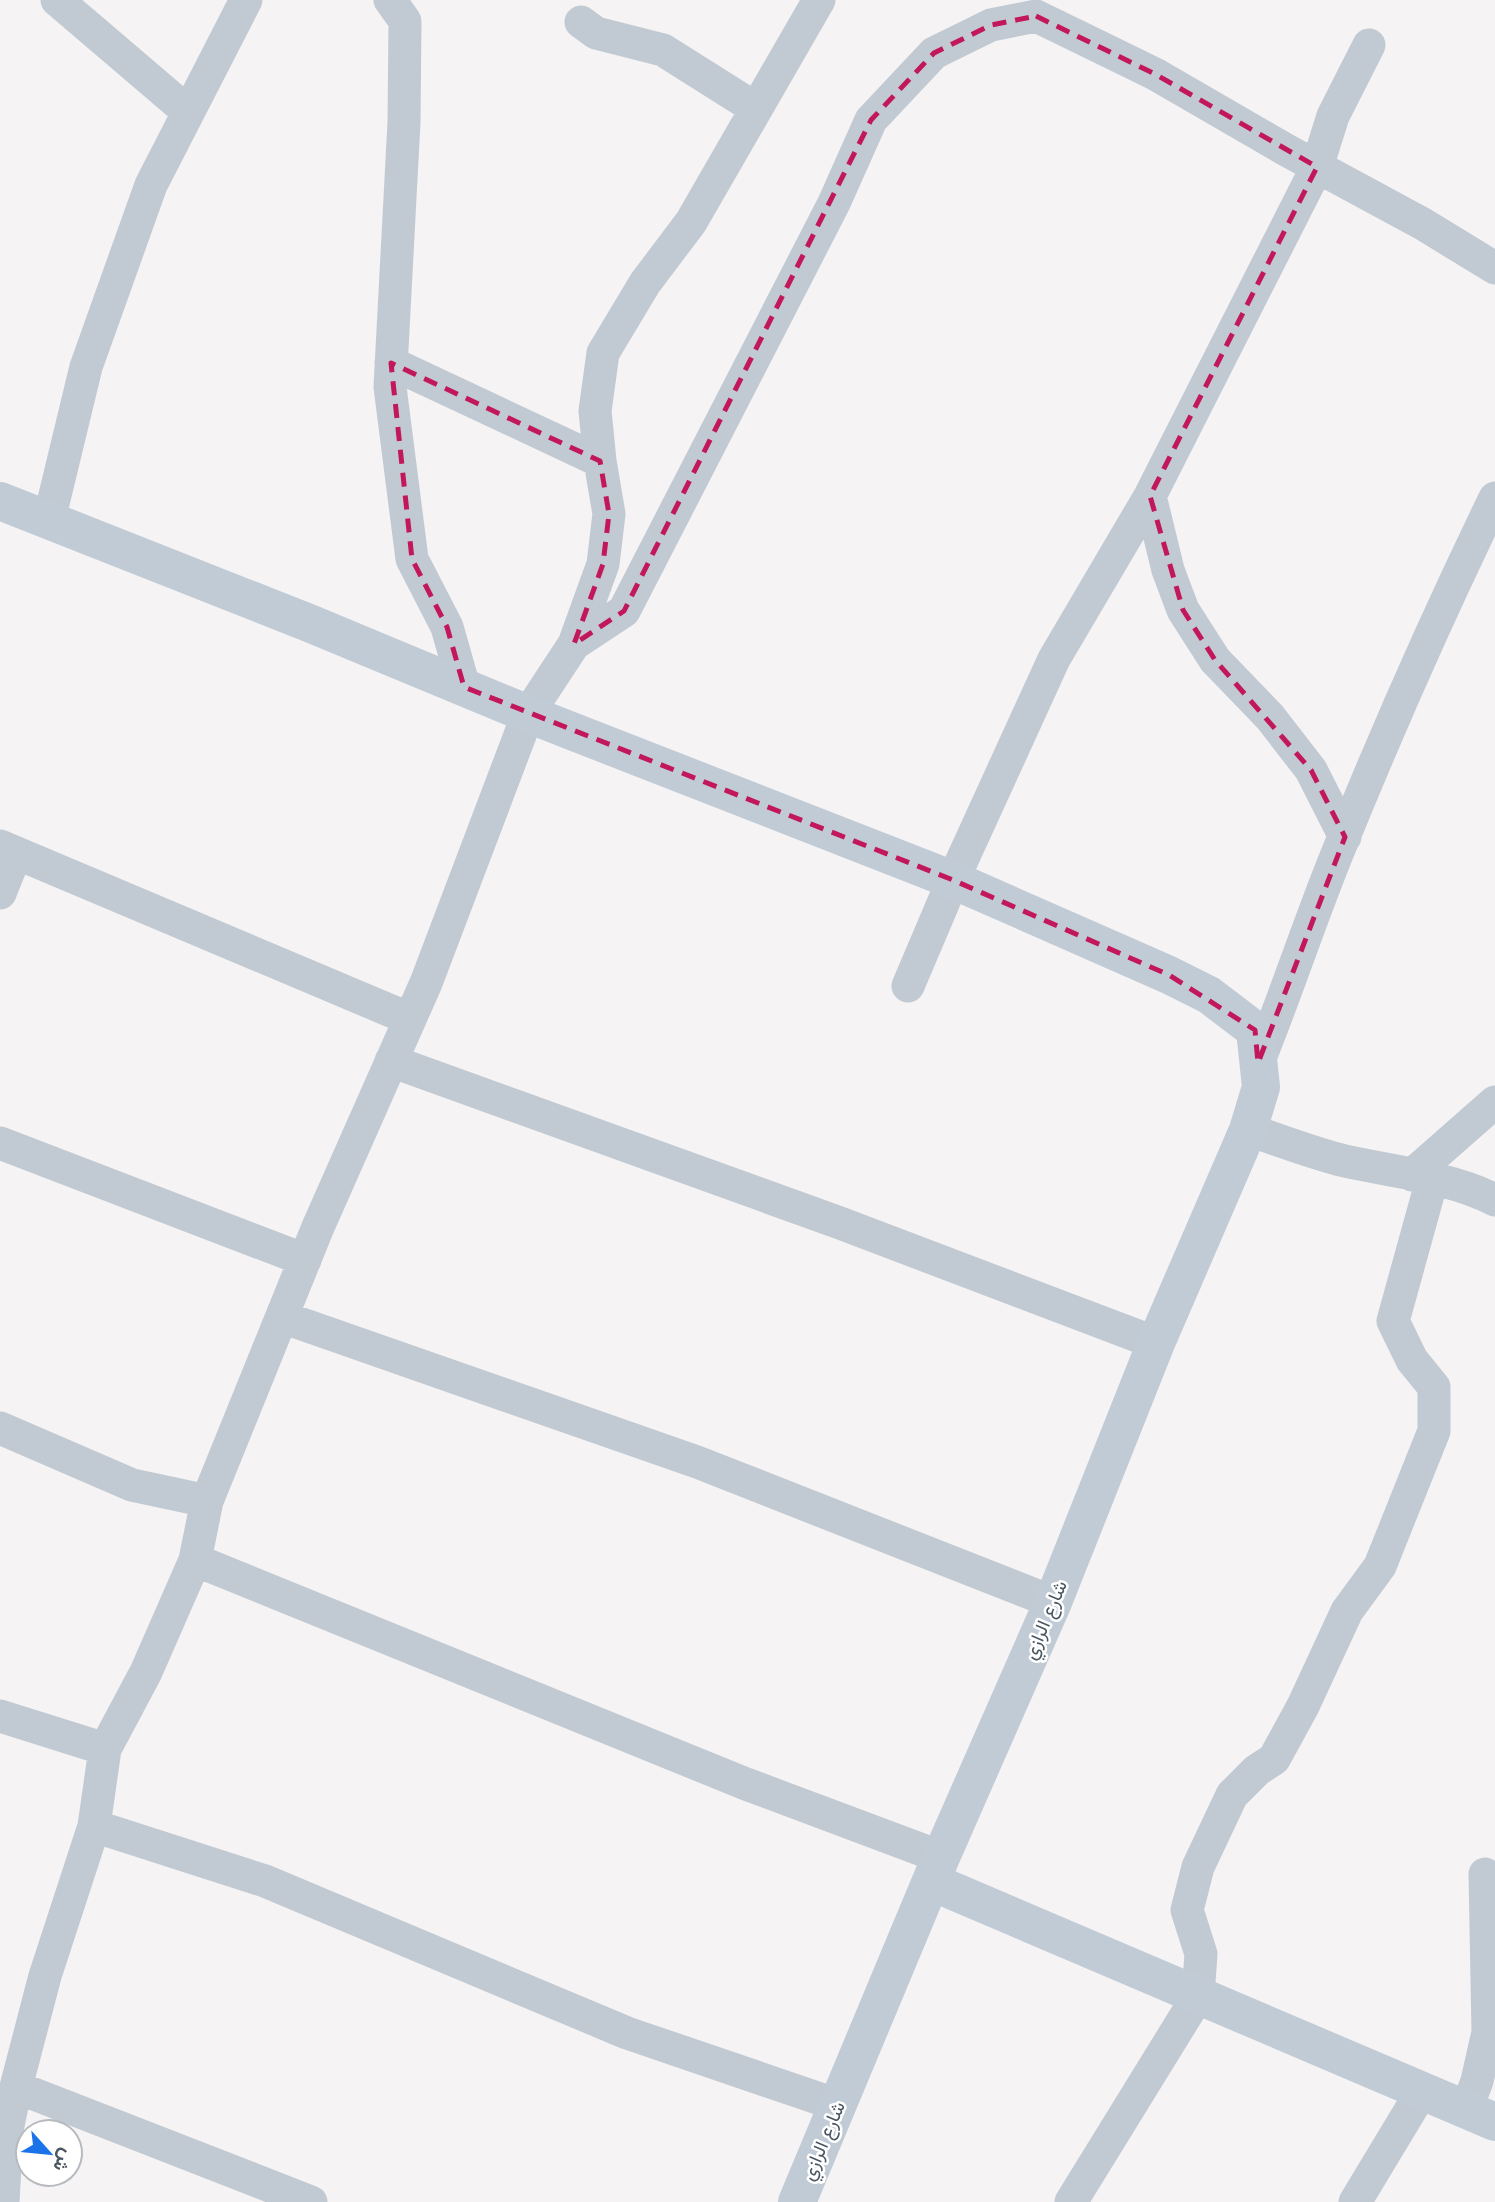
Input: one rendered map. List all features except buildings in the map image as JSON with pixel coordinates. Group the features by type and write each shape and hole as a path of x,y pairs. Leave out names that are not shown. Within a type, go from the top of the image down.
{"street":[{"path":"57,0 187,111"},
{"path":"50,520 86,367 151,185 246,0"},
{"path":"390,0 405,21 404,122 390,387 412,559 447,627 464,687"},
{"path":"3,2202 7,2130 16,2087 45,1976 94,1826 105,1749 146,1672 195,1560 207,1501 304,1260 410,1019 528,714 574,645 603,564 609,514 595,411 603,353 645,283 691,222 819,0"},
{"path":"574,645 624,611 834,203 871,120 934,52 986,13 1036,16 1155,74 1423,224 1495,268"},
{"path":"580,22 596,33 663,50 755,108"},
{"path":"908,986 953,880 1054,659 1150,496 1317,167 1333,116 1369,45"},
{"path":"391,363 600,461"},
{"path":"1150,496 1168,570 1183,610 1215,660 1270,718 1311,770 1345,837"},
{"path":"0,501 528,714 953,880 1209,995 1257,1046 1442,607 1495,498"},
{"path":"0,893 8,850 410,1019"},
{"name":"شارع الرازي","path":"797,2202 936,1870 1053,1602 1156,1343 1248,1130 1261,1087 1257,1046"},
{"path":"391,1061 828,1218 1156,1343"},
{"path":"1071,2202 1198,1996 1201,1954 1187,1910 1198,1867 1232,1795 1257,1770 1274,1759 1303,1706 1347,1611 1380,1566 1434,1431 1434,1387 1412,1360 1393,1321 1422,1178 1495,1102"},
{"path":"1248,1130 1342,1160 1481,1193 1495,1200"},
{"path":"0,1143 304,1260"},
{"path":"282,1317 697,1462 1053,1602"},
{"path":"0,1429 132,1485 207,1501"},
{"path":"195,1560 746,1784 936,1870 1198,1996 1480,2116 1477,2081 1488,2032 1485,1874"},
{"path":"0,1716 105,1749"},
{"path":"94,1826 265,1881 627,2033 838,2105"},
{"path":"16,2087 310,2202"},
{"path":"1355,2202 1422,2091"}],"highlighted area":[{"path":"1036,16 1155,74 1317,167 1150,496 1183,610 1215,660 1311,770 1345,837 1258,1063 1255,1030 1169,975 953,880 464,687 447,627 412,559 391,363 600,461 609,514 603,564 574,644 624,611 871,120 934,53 991,25"}]}
